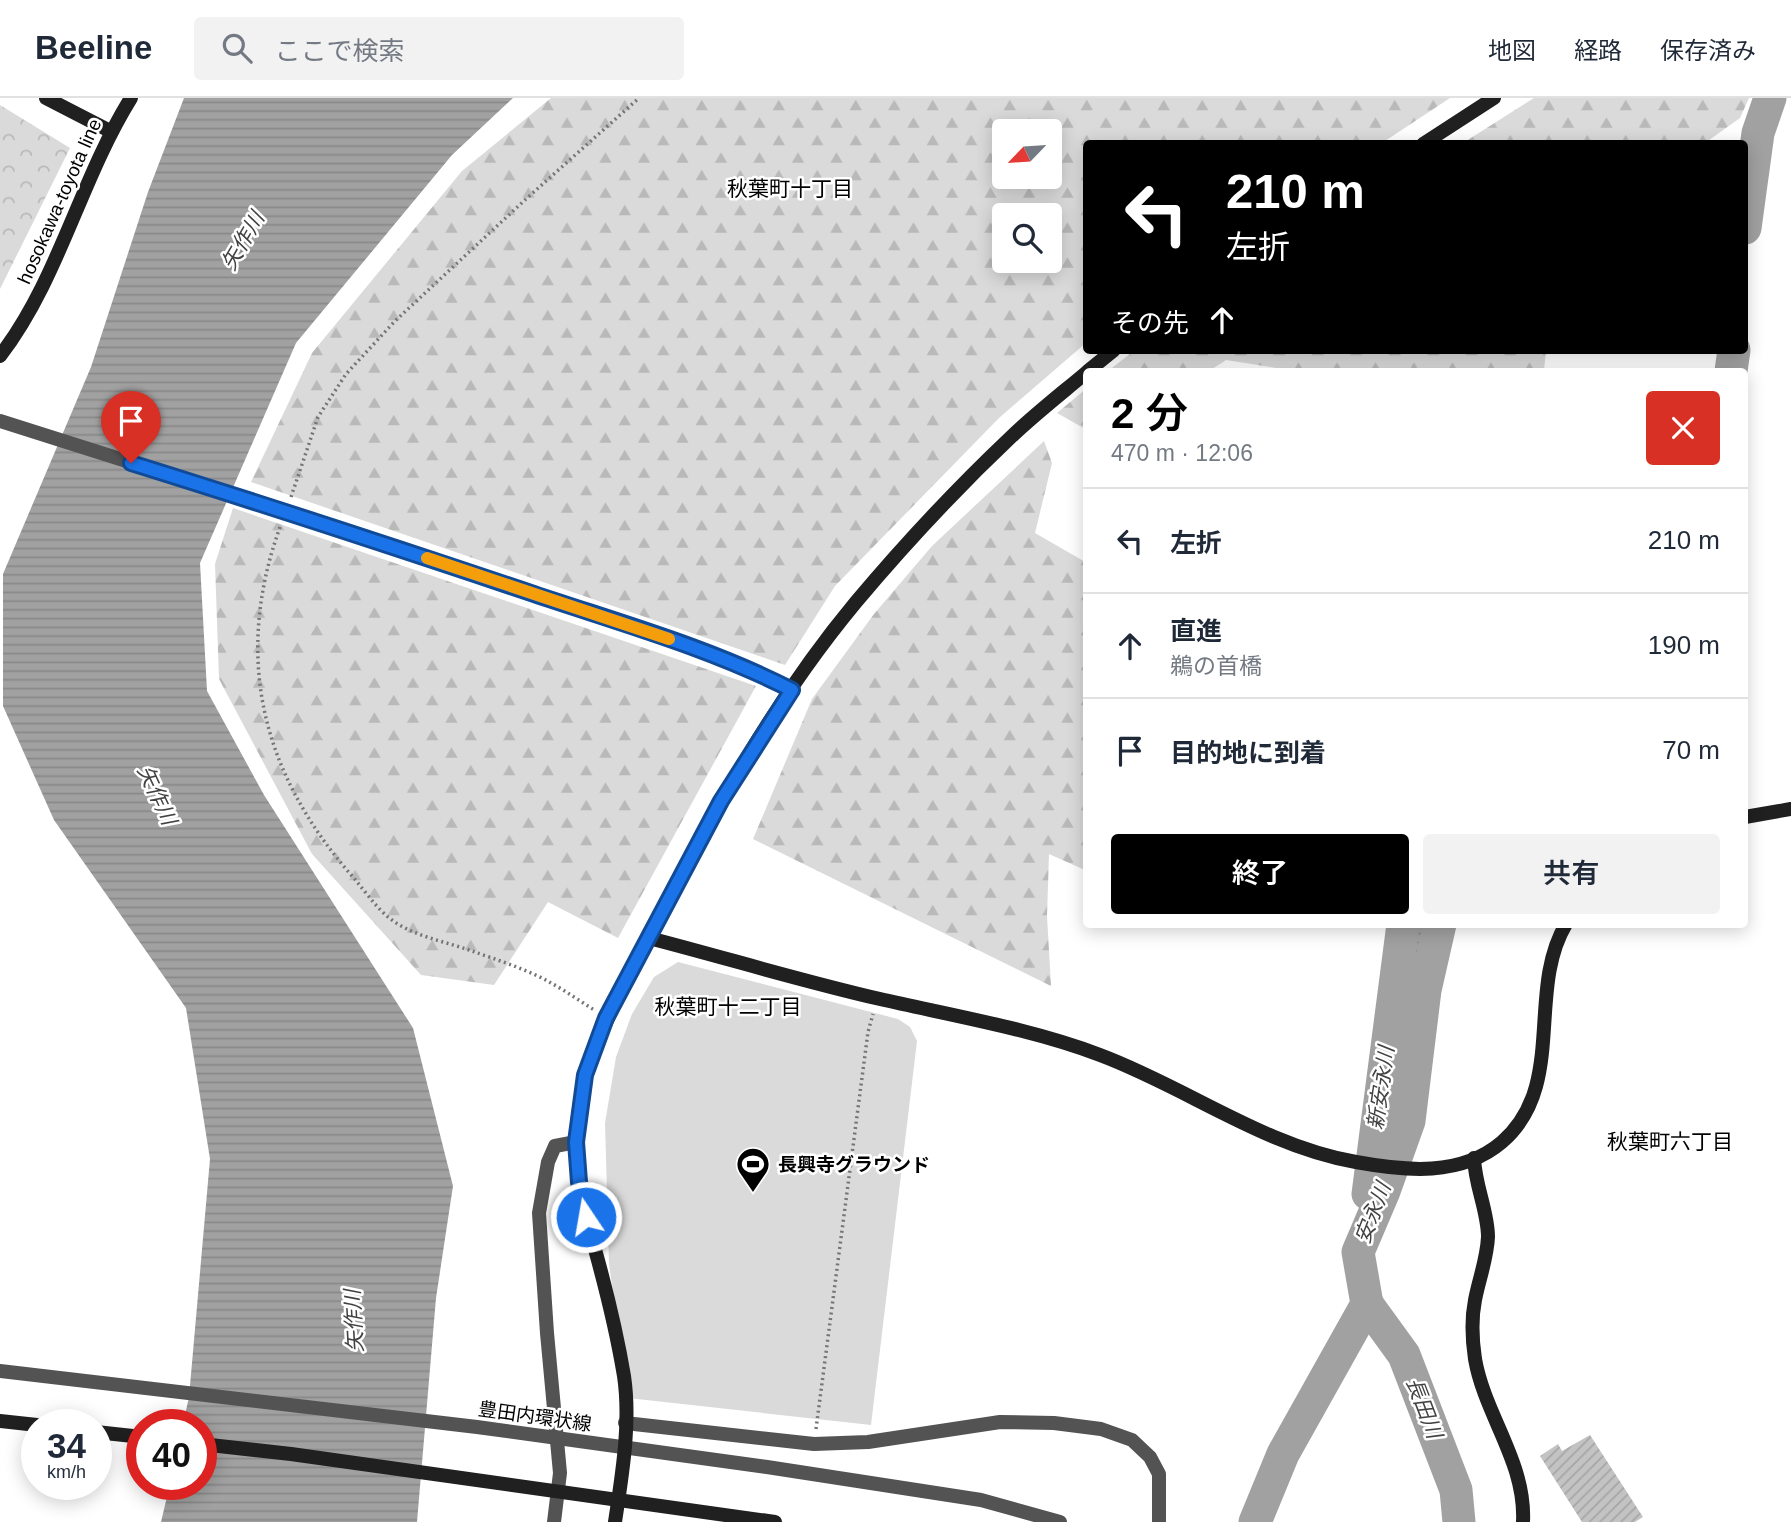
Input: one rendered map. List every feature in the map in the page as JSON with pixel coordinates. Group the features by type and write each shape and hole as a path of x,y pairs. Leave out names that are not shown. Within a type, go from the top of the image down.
{"street":[{"path":"46,98 110,131"},
{"name":"hosokawa-toyota line","path":"0,356 20,330 40,291 110,131 131,98"},
{"path":"1429,140 1494,98"},
{"path":"1091,368 1109,354"},
{"path":"615,1522 622,1474 625,1380 613,1319 579,1182 576,1142 585,1075 606,1018 721,801 792,690 854,604 908,543 1011,437 1083,374"},
{"path":"0,421 309,519 695,648 765,676 792,690"},
{"path":"1748,816 1791,809"},
{"path":"649,938 1098,1054 1277,1138 1353,1162 1411,1170 1444,1168 1474,1158 1501,1143 1523,1118 1541,1071 1549,970 1556,943 1564,928"},
{"path":"554,1522 560,1473 539,1213 548,1162 555,1146 576,1142"},
{"path":"1474,1158 1474,1178 1483,1206 1488,1236 1475,1301 1472,1331 1474,1350 1481,1385 1515,1462 1523,1522"},
{"name":"豊田内環状線","path":"0,1371 490,1429 968,1498 1054,1520"},
{"path":"0,1421 21,1423"},
{"path":"625,1423 814,1444 868,1442 1000,1422 1054,1423 1101,1429 1132,1440 1150,1457 1159,1474 1159,1522"},
{"path":"217,1446 774,1522"}],"path":[{"path":"288,503 318,417 345,374 396,321 639,98"},
{"path":"284,515 267,564 257,634 261,702 282,771 326,847 388,917 416,933 549,981 606,1018"},
{"path":"815,1434 868,1032"}],"green space":[{"path":"551,98 1450,98 1387,140 1083,140 1083,345 999,418 835,586 785,665 251,482 312,353 462,171"},
{"path":"1534,98 1749,98 1740,118 1709,140 1468,140"},
{"path":"0,105 70,148 0,289"},
{"path":"1130,354 1546,354 1544,368 1277,368 1226,360 1214,368 1112,368"},
{"path":"1083,391 1083,428 1057,413"},
{"path":"1044,441 1052,463 1035,533 1083,561 1083,869 1049,854 1047,916 1051,986 753,839 812,699 874,614 932,546"},
{"path":"233,508 756,686 618,938 548,902 494,985 421,975 312,854 219,679 215,564"},
{"name":"長興寺グラウンド","path":"678,962 898,1019 910,1027 917,1041 871,1425 628,1398 609,1264 605,1123 616,1057 632,1014 654,977"}],"water":[{"name":"矢作川","path":"184,98 513,98 452,155 296,343 200,563 207,691 264,795 413,1028 453,1186 436,1298 417,1522 161,1522 166,1500 217,1500 217,1409 186,1409 210,1159 186,1008 54,820 3,706 3,574 91,367 148,192"},
{"path":"1393,928 1429,928 1413,1014 1375,1045"}],"building":[{"path":"1590,1435 1643,1517 1635,1522 1582,1522 1540,1456 1558,1444 1562,1451"}],"waterway":[{"name":"安永川","path":"1748,206 1758,133 1770,98"},
{"name":"安永川","path":"1731,368 1733,354"},
{"name":"新安永川","path":"1368,1194 1402,928"},
{"name":"安永川","path":"1255,1522 1283,1454 1367,1304 1358,1252 1409,1121 1425,990 1439,928"},
{"name":"長田川","path":"1367,1304 1404,1355 1456,1490 1459,1522"}],"slow traffic":[{"path":"427,558 669,639"}],"place":[{"name":"長興寺グラウンド","path":"753,1194"}],"district":[{"name":"秋葉町十丁目","path":"790,189"},
{"name":"秋葉町十二丁目","path":"728,1007"},
{"name":"秋葉町六丁目","path":"1670,1142"}],"route":[{"path":"131,463 309,519 695,648 765,676 792,690 721,801 606,1018 585,1075 576,1142 579,1182 586,1217"}]}
